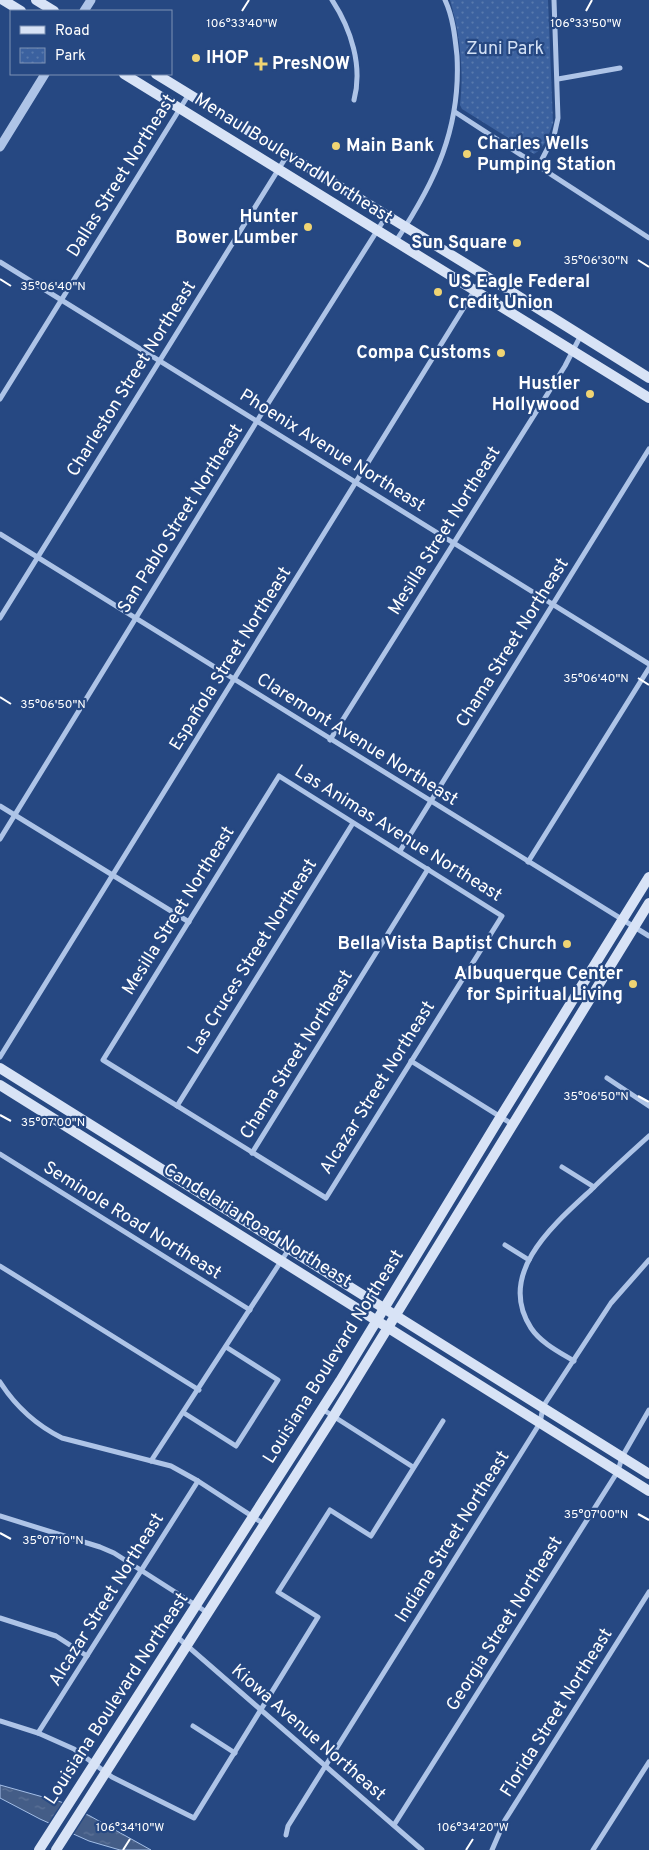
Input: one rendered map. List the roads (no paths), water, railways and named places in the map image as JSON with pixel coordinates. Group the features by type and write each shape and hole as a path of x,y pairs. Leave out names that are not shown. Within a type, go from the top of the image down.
{"main road":[{"path":"3,0 19,10"},
{"path":"36,0 52,10"},
{"name":"Menaul Boulevard Northeast","path":"126,75 649,398"},
{"name":"Menaul Boulevard Northeast","path":"158,75 649,378"},
{"path":"624,382 639,384 649,390"},
{"name":"Louisiana Boulevard Northeast","path":"39,1850 386,1309 501,1116 649,877"},
{"name":"Louisiana Boulevard Northeast","path":"56,1850 333,1416 649,903"},
{"name":"Candelaria Road Northeast","path":"0,1068 649,1473"},
{"name":"Candelaria Road Northeast","path":"0,1085 649,1491"}],"street":[{"path":"332,0 342,15 353,43 357,66 357,88 354,100"},
{"path":"396,241 426,193 442,157 455,112 458,75 456,40 445,0"},
{"path":"539,165 556,131 558,118 554,0"},
{"path":"558,79 620,68"},
{"path":"0,147 45,75"},
{"name":"Dallas Street Northeast","path":"0,399 189,94"},
{"path":"455,112 649,238"},
{"name":"Charleston Street Northeast","path":"0,618 288,154"},
{"name":"San Pablo Street Northeast","path":"0,839 257,421 387,215"},
{"name":"Phoenix Avenue Northeast","path":"0,262 649,664"},
{"name":"Española Street Northeast","path":"0,1057 484,275"},
{"name":"Mesilla Street Northeast","path":"330,740 454,544 581,335"},
{"name":"Chama Street Northeast","path":"400,851 649,449"},
{"name":"Claremont Avenue Northeast","path":"0,534 649,936"},
{"path":"528,862 649,668"},
{"name":"Mesilla Street Northeast","path":"177,1106 102,1060 279,776"},
{"name":"Las Animas Avenue Northeast","path":"279,776 502,916"},
{"path":"0,806 189,922"},
{"name":"Las Cruces Street Northeast","path":"177,1106 353,823"},
{"name":"Chama Street Northeast","path":"252,1153 428,869"},
{"name":"Alcazar Street Northeast","path":"252,1153 326,1198 502,916"},
{"path":"411,1061 512,1124"},
{"path":"607,1078 649,1106"},
{"path":"177,1106 252,1153"},
{"path":"574,1361 541,1340 526,1320 520,1298 523,1272 529,1260 556,1222 649,1136"},
{"name":"Seminole Road Northeast","path":"0,1154 250,1310"},
{"path":"562,1168 594,1187"},
{"path":"505,1245 529,1260"},
{"path":"152,1460 289,1249"},
{"name":"Indiana Street Northeast","path":"286,1835 288,1826 540,1423 543,1407 611,1303 649,1260"},
{"path":"0,1266 198,1390"},
{"path":"184,1412 236,1446 278,1380 226,1347"},
{"path":"0,1382 23,1411 47,1431 62,1438 171,1466 198,1481 264,1524"},
{"path":"322,1409 413,1467"},
{"name":"Georgia Street Northeast","path":"394,1826 618,1471 622,1457 649,1410"},
{"path":"0,1721 38,1733 74,1749 112,1776 194,1818 236,1753 318,1617 278,1592 330,1510 372,1536 442,1420"},
{"name":"Alcazar Street Northeast","path":"38,1733 198,1481"},
{"path":"0,1516 100,1547 208,1613"},
{"name":"Florida Street Northeast","path":"492,1850 505,1820 649,1592"},
{"path":"0,1618 56,1636 88,1656"},
{"name":"Kiowa Avenue Northeast","path":"176,1636 422,1850"},
{"path":"194,1726 236,1753"},
{"path":"593,1850 649,1762"}],"water":[{"path":"0,1785 61,1802 151,1850 120,1850 89,1841 40,1819 0,1798"}],"place":[{"name":"IHOP","path":"196,58"},
{"name":"PresNOW","path":"261,64"},
{"name":"Main Bank","path":"336,146"},
{"name":"Charles Wells Pumping Station","path":"467,154"},
{"name":"Hunter Bower Lumber","path":"308,227"},
{"name":"Sun Square","path":"517,243"},
{"name":"US Eagle Federal Credit Union","path":"438,292"},
{"name":"Compa Customs","path":"501,353"},
{"name":"Hustler Hollywood","path":"590,394"},
{"name":"Bella Vista Baptist Church","path":"567,944"},
{"name":"Albuquerque Center for Spiritual Living","path":"633,984"}],"park label":[{"name":"Zuni Park","path":"505,49"}]}
